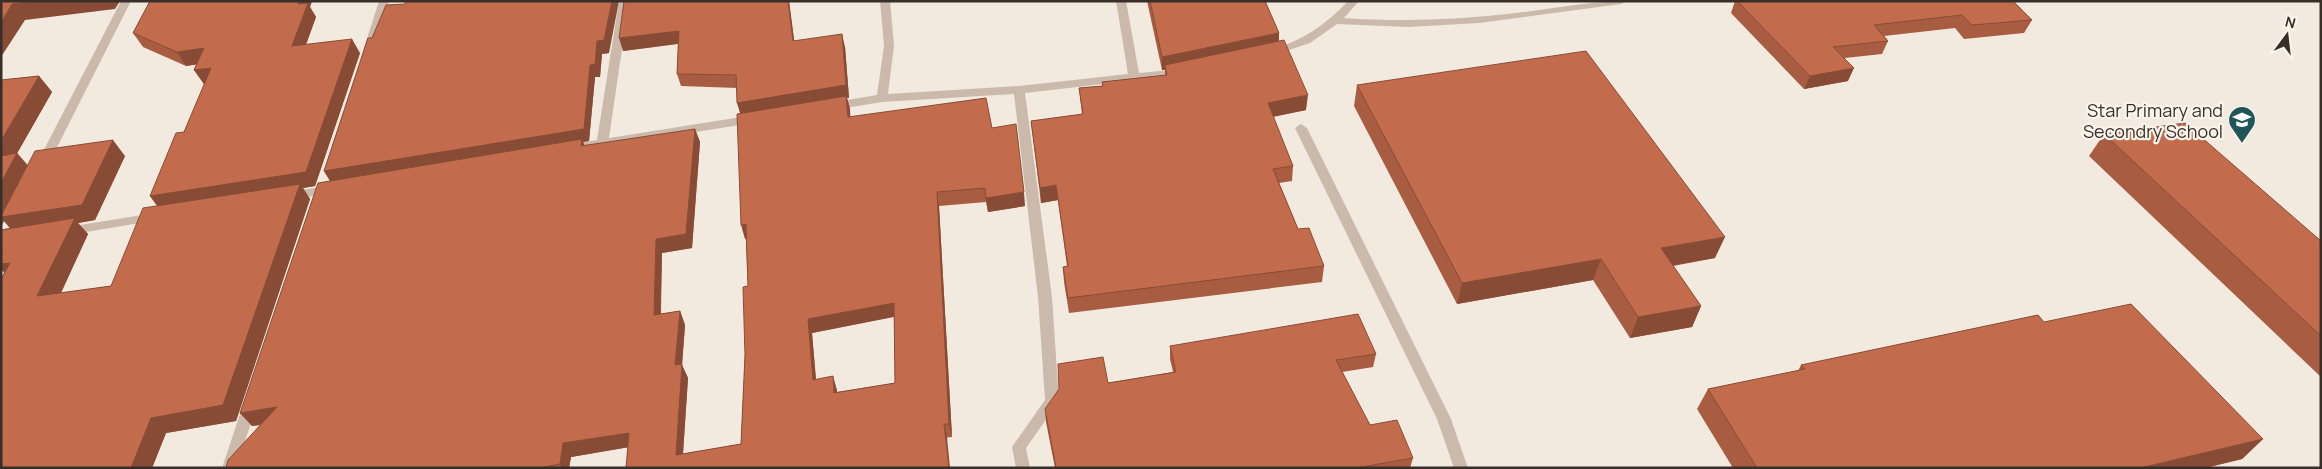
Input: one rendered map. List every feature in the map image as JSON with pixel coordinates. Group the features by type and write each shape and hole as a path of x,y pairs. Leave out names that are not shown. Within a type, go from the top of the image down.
{"street":[{"path":"34,179 126,1"},
{"path":"362,68 384,1"},
{"path":"602,143 624,1"},
{"path":"882,98 889,46 885,1"},
{"path":"1121,1 1134,77"},
{"path":"1256,56 1291,49 1336,21 1354,1"},
{"path":"1336,21 1373,24 1489,19 1572,10 1621,1"},
{"path":"824,108 882,98 1020,90 1194,69"},
{"path":"1020,90 1045,297 1052,402 1019,447 1023,468"},
{"path":"564,150 766,117"},
{"path":"1301,128 1444,419 1461,468"},
{"path":"320,196 328,172"},
{"path":"274,199 320,196 341,188"},
{"path":"60,232 167,215"},
{"path":"229,468 254,394"}],"building":[{"path":"1,1 38,1 12,4 1,22"},
{"path":"150,1 299,1 298,4 308,3 292,46 352,39 306,172 150,196 176,133 184,132 211,68 194,70 204,48 177,52 133,33"},
{"path":"406,1 612,1 604,40 597,41 595,64 590,65 584,129 324,171 368,38 372,38 386,5 405,4"},
{"path":"624,1 788,1 793,41 842,34 846,85 737,103 736,75 677,74 679,31 619,38"},
{"path":"1150,1 1265,1 1279,33 1162,57"},
{"path":"1737,1 2013,1 2032,20 1972,25 1962,15 1874,25 1888,41 1833,47 1854,68 1810,76"},
{"path":"1284,40 1308,95 1268,103 1293,166 1273,169 1298,229 1309,228 1324,266 1068,298 1063,267 1068,266 1056,185 1040,188 1031,121 1083,114 1079,88 1103,86 1102,82 1167,75 1165,65"},
{"path":"1586,51 1725,237 1661,248 1701,306 1638,317 1601,259 1462,283 1357,85"},
{"path":"39,76 1,141 1,80"},
{"path":"846,96 848,117 986,98 992,128 1016,124 1024,192 986,198 985,188 937,192 949,424 944,424 949,468 626,468 629,433 563,443 560,464 544,468 226,468 228,460 277,407 240,413 318,183 582,139 581,146 695,129 686,234 656,239 654,315 680,311 675,365 682,364 676,455 741,444 745,355 743,287 748,286 746,224 741,225 737,114","holes":["894,303 895,383 834,393 833,376 813,380 808,319"]},
{"path":"2185,123 2321,241 2321,336 2104,134"},
{"path":"113,140 82,205 1,217 35,151"},
{"path":"17,153 1,183 1,156"},
{"path":"300,184 223,405 151,418 131,468 1,468 1,279 10,263 1,264 3,253 1,253 1,230 75,218 37,296 111,286 143,208"},
{"path":"2131,304 2263,439 2140,468 1757,468 1708,389 1805,369 1801,365 2038,315 2044,322"},
{"path":"1358,314 1376,354 1336,360 1370,425 1397,420 1413,458 1356,468 1056,468 1045,409 1059,389 1058,364 1103,357 1108,383 1176,372 1170,346"}],"place":[{"name":"Star Primary and Secondry School","path":"2242,144"}]}
